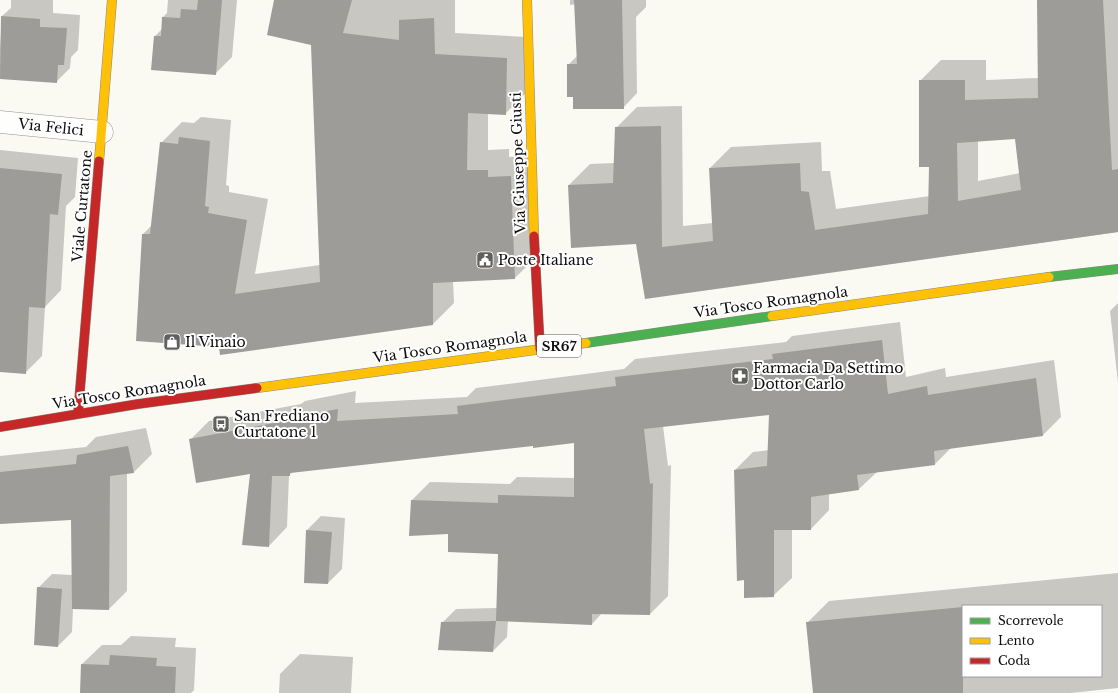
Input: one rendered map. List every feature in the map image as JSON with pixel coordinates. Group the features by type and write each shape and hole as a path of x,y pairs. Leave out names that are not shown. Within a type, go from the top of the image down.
{"main road":[{"name":"Viale Curtatone","path":"78,414 112,0"},
{"name":"Via Giuseppe Giusti","path":"527,0 536,285 540,349"},
{"name":"Via Tosco Romagnola","path":"0,427 254,388 1049,277 1118,269"}],"street":[{"name":"Via Felici","path":"0,122 102,132"}],"building":[{"path":"198,0 222,0 216,75 151,70 154,36 161,36 162,17 180,18 181,9 197,10"},
{"path":"274,0 352,0 343,33 399,40 399,20 434,18 435,54 507,58 506,115 468,113 467,170 488,170 488,177 511,176 515,279 433,283 433,325 220,355 219,347 136,341 142,234 150,234 160,142 178,144 179,137 210,141 205,206 209,207 208,213 247,220 235,294 320,282 311,45 267,35"},
{"path":"574,0 622,0 624,109 573,109 573,97 567,97 567,64 577,64"},
{"path":"1037,0 1103,0 1112,170 1118,169 1118,232 645,299 636,244 571,248 568,185 613,183 615,127 661,126 662,247 713,241 709,168 800,163 801,191 809,192 815,230 928,214 929,167 919,167 919,80 965,80 965,100 1038,98","holes":["1015,139 1021,190 958,201 957,143"]},
{"path":"1,16 40,19 40,27 67,28 64,65 58,65 57,83 0,79"},
{"path":"0,168 62,174 58,215 50,214 45,308 29,307 26,374 0,372"},
{"path":"882,340 888,394 927,386 928,395 1036,378 1043,436 934,451 935,465 857,475 859,490 811,497 811,530 774,530 774,597 744,598 744,580 737,581 734,470 767,466 769,415 644,429 650,484 653,483 650,615 592,614 592,625 496,621 498,554 448,552 448,534 409,536 411,500 498,503 498,495 574,497 574,443 533,448 533,446 290,473 290,476 272,476 269,547 242,545 250,474 196,483 189,439 285,421 285,419 338,409 337,421 458,414 457,406 616,386 615,377 773,359 772,354"},
{"path":"128,446 134,473 110,476 109,610 72,609 71,520 0,524 0,472 76,464 77,455"},
{"path":"306,530 332,532 328,584 304,583"},
{"path":"37,587 62,589 58,647 34,645"},
{"path":"962,607 963,693 813,693 806,622"},
{"path":"496,621 493,652 438,650 441,622"},
{"path":"110,655 157,658 156,666 176,667 175,693 80,693 81,664 109,665"}],"traffic: fast":[{"path":"1049,277 1118,269"},
{"path":"586,343 772,316"}],"traffic: slow":[{"path":"99,161 112,0"},
{"path":"527,0 534,236"},
{"path":"772,316 1049,277"},
{"path":"257,388 586,343"}],"traffic: jam":[{"path":"78,414 99,161"},
{"path":"534,236 540,349"},
{"path":"0,427 138,404 257,388"}],"place":[{"name":"Poste Italiane","path":"485,260"},
{"name":"Il Vinaio","path":"172,342"},
{"name":"Farmacia Da Settimo Dottor Carlo","path":"740,376"},
{"name":"San Frediano Curtatone 1","path":"221,424"}]}
